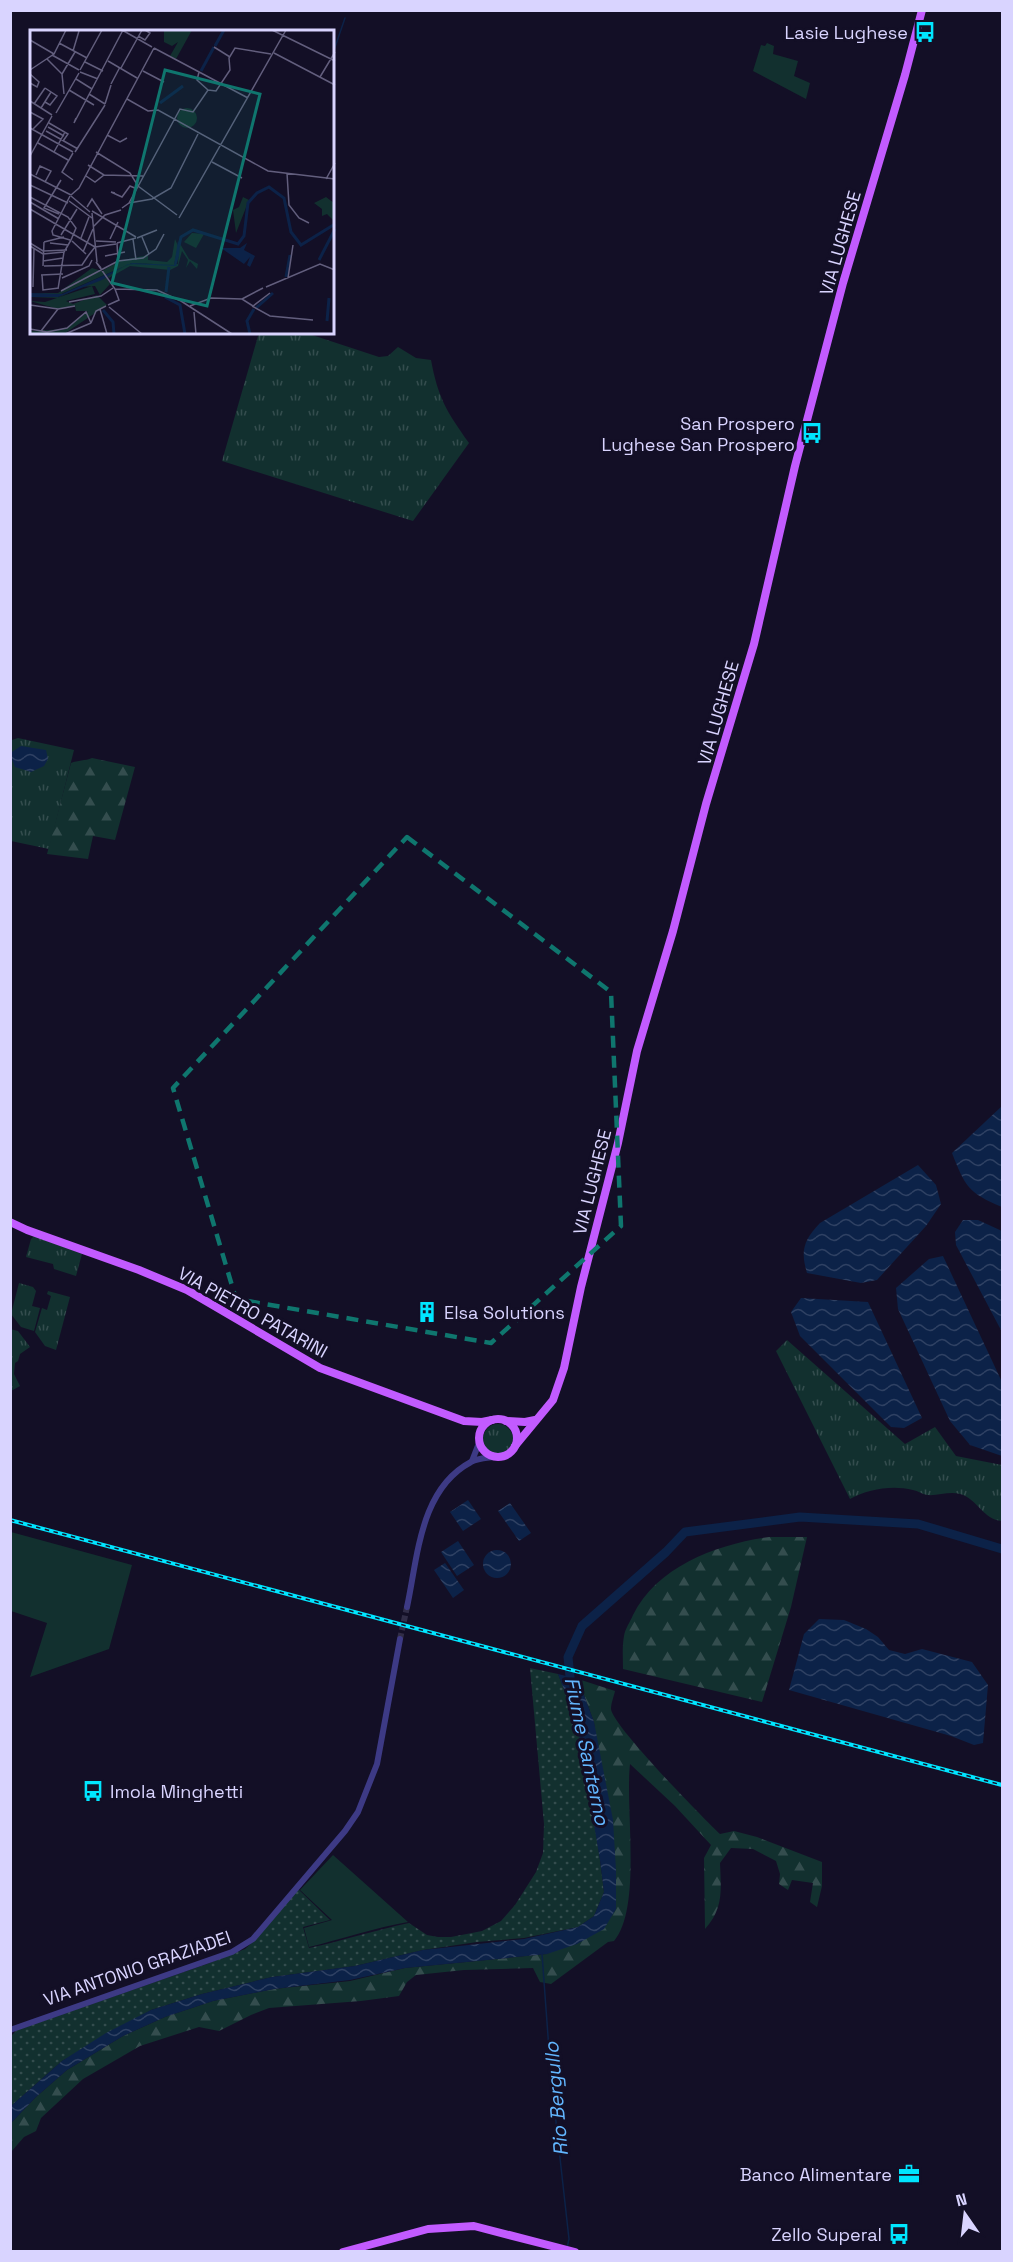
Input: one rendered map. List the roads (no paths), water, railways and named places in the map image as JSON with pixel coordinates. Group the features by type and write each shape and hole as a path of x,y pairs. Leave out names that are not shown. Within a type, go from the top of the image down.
{"main road":[{"name":"VIA LUGHESE","path":"494,1457 506,1455 553,1400 564,1368 581,1287 618,1143 637,1051 673,931 706,804 754,644 795,466 843,283 922,10"},
{"name":"VIA PIETRO PATARINI","path":"10,1222 165,1280 210,1303 320,1368 464,1421 492,1420"},
{"path":"494,1457 485,1452 479,1440 483,1427 492,1420 525,1422 536,1419"},
{"path":"505,1420 510,1423 516,1434 515,1446"},
{"name":"VIA PIETRO PATARINI","path":"464,1421 479,1440"},
{"path":"343,2252 443,2227 474,2226 575,2252"}],"street":[{"path":"472,1461 479,1440"},
{"path":"407,1606 430,1506 444,1483 472,1461 494,1457"},
{"name":"VIA ANTONIO GRAZIADEI","path":"11,2028 232,1952 253,1939 345,1831 358,1812 377,1764 400,1639"}],"water":[{"path":"21,746 46,750 48,759 44,766 31,772 15,767 11,757 12,752"},
{"path":"1002,1106 1002,1207 982,1197 969,1187 952,1153"},
{"path":"918,1165 936,1185 941,1204 926,1226 877,1280 861,1283 807,1273 804,1258 805,1246 810,1235 820,1223"},
{"path":"963,1220 978,1220 1002,1231 1002,1332 956,1245 955,1232"},
{"path":"943,1256 1002,1382 1002,1456 970,1445 950,1421 898,1309 896,1288 929,1259"},
{"path":"801,1298 868,1302 922,1418 904,1428 891,1427 800,1336 791,1312"},
{"path":"468,1500 481,1519 463,1531 450,1512"},
{"path":"510,1503 531,1533 519,1541 498,1511"},
{"path":"458,1541 474,1565 457,1576 441,1552"},
{"path":"497,1550 507,1554 511,1564 507,1574 497,1578 487,1574 483,1564 487,1554"},
{"path":"445,1563 464,1590 453,1598 434,1570"},
{"path":"819,1619 844,1620 866,1629 878,1637 889,1650 905,1654 922,1649 972,1662 988,1685 983,1743 974,1745 951,1736 789,1690 804,1634"},
{"path":"558,1674 578,1679 594,1722 613,1820 616,1909 604,1929 577,1944 547,1954 405,1968 350,1980 274,1989 213,2001 165,2017 123,2036 67,2070 11,2123 11,2106 62,2061 106,2033 151,2010 202,1994 272,1977 355,1966 423,1950 524,1939 578,1927 594,1916 604,1892 600,1860 577,1723"}],"waterway":[{"path":"334,50 345,18"},
{"name":"Fiume Santerno","path":"571,1687 568,1657 582,1626 666,1552 685,1532 800,1517 918,1524 1002,1549"},
{"name":"Rio Bergullo","path":"542,1954 551,2077 569,2239 567,2248"}],"tunnel":[{"path":"400,1639 407,1607"}],"railway":[{"path":"10,1520 1002,1785"}],"place":[{"name":"Lasie Lughese","path":"925,32"},
{"name":"San Prospero Lughese San Prospero","path":"812,433"},
{"name":"Elsa Solutions","path":"427,1312"},
{"name":"Imola Minghetti","path":"93,1791"},
{"name":"Banco Alimentare","path":"909,2174"},
{"name":"Zello Superal","path":"899,2234"}]}
